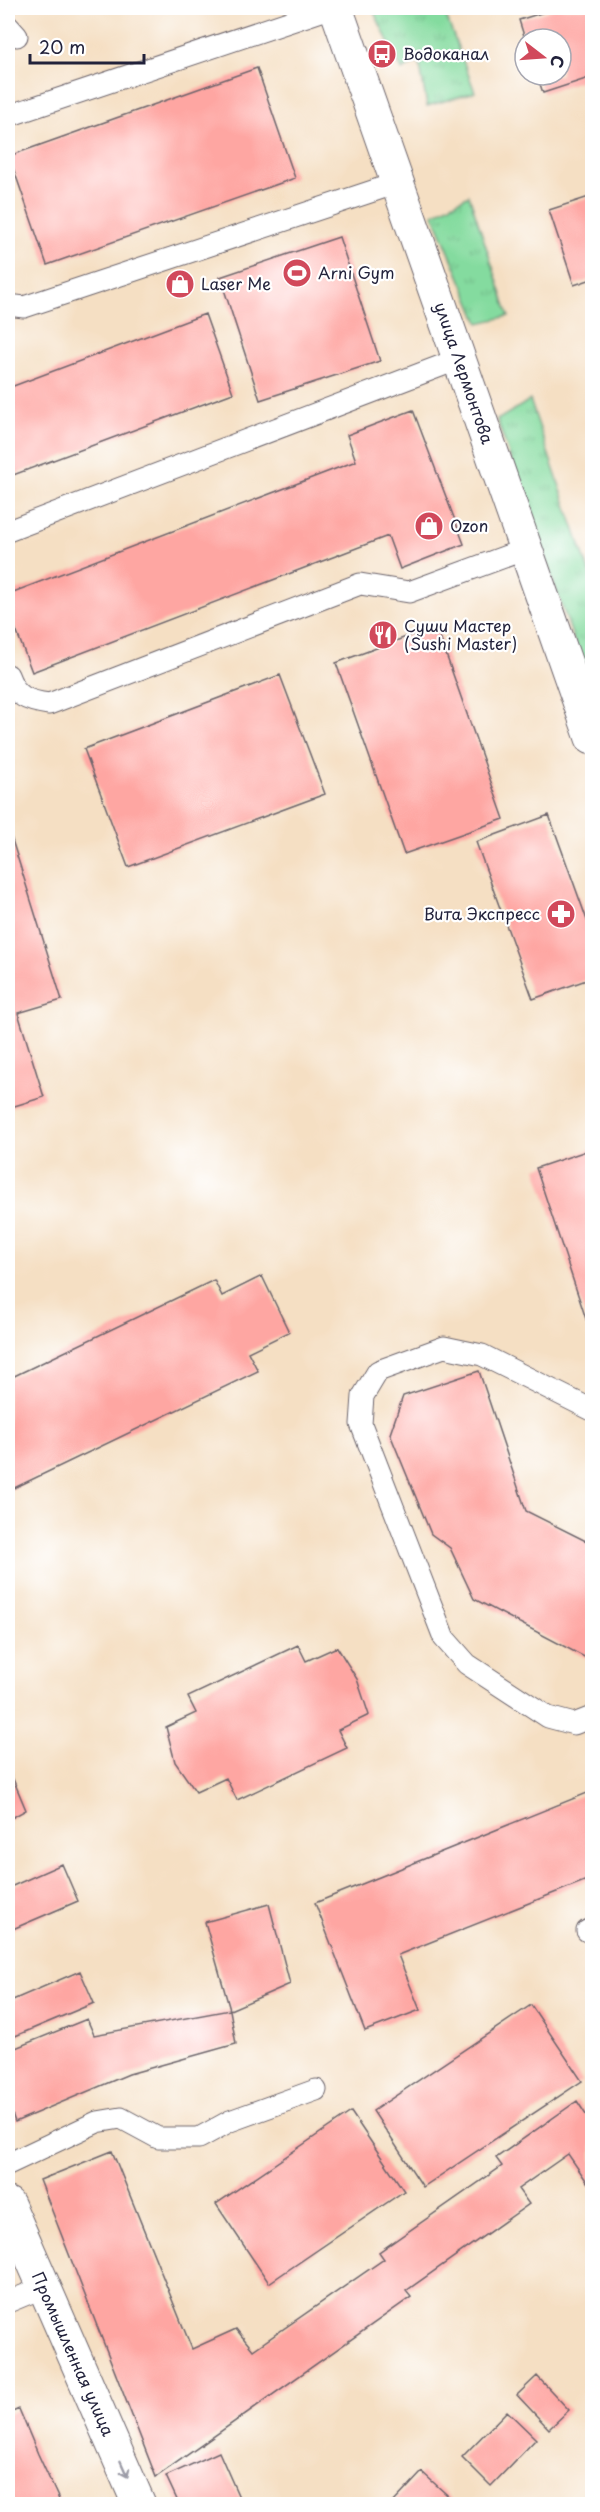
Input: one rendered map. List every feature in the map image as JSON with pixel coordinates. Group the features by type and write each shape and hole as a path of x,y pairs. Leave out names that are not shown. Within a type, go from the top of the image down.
{"street":[{"name":"улица Лермонтова","path":"336,8 592,738"},
{"name":"Промышленная улица","path":"8,2204 139,2505"}],"lane":[{"path":"8,116 330,8"},
{"path":"8,305 24,307 397,183"},
{"path":"8,531 459,359"},
{"path":"8,675 12,688 27,701 49,704 360,584 409,592 526,549"},
{"path":"592,1410 482,1355 444,1347 378,1371 363,1396 361,1424 444,1638 467,1664 548,1717 574,1724 592,1717"},
{"path":"8,2164 97,2122 121,2118 158,2138 198,2138 230,2121 316,2090"},
{"path":"8,2302 44,2287"}],"green space":[{"path":"372,8 443,8 475,92 427,106 419,61 402,70"},
{"path":"469,195 509,316 479,323 433,214"},
{"path":"530,400 592,580 592,692 497,420"}],"building":[{"path":"557,8 592,8 592,77 573,83 573,27 521,27 519,20"},
{"path":"257,68 295,178 47,265 9,156"},
{"path":"541,87 561,87 543,93"},
{"path":"592,196 592,279 574,285 549,210"},
{"path":"339,237 380,361 260,400 220,277"},
{"path":"205,314 233,393 8,477 8,388"},
{"path":"413,410 464,544 400,569 388,536 32,672 8,609 8,594 356,461 347,435"},
{"path":"436,626 504,819 404,854 336,663"},
{"path":"280,675 325,794 128,867 84,749"},
{"path":"549,815 592,934 592,978 533,999 476,842"},
{"path":"8,827 62,1000 18,1013 44,1097 8,1108"},
{"path":"592,1149 592,1320 587,1322 536,1168"},
{"path":"262,1276 289,1332 248,1352 258,1371 8,1491 8,1379 214,1280 222,1296"},
{"path":"479,1371 526,1511 592,1544 592,1661 474,1599 450,1548 431,1534 390,1434 403,1396"},
{"path":"298,1645 306,1661 337,1647 357,1679 369,1715 338,1730 347,1748 237,1800 226,1778 196,1792 175,1762 166,1727 196,1713 188,1697"},
{"path":"8,1767 26,1810 8,1820"},
{"path":"592,1791 592,1878 398,1955 420,2010 365,2031 315,1903"},
{"path":"62,1864 78,1901 8,1931 8,1888"},
{"path":"269,1904 290,1984 230,2010 205,1922"},
{"path":"80,1971 94,2003 8,2039 8,2002"},
{"path":"531,2005 582,2081 423,2187 373,2111"},
{"path":"230,2010 236,2044 129,2074 15,2122 8,2102 8,2051 87,2019 94,2035"},
{"path":"577,2101 592,2124 592,2189 568,2154 518,2189 529,2204 406,2291 411,2297 156,2477 40,2180 112,2151 192,2349 236,2329 253,2350 384,2259 379,2252 502,2166 496,2158"},
{"path":"351,2112 404,2191 269,2283 216,2204"},
{"path":"537,2376 569,2410 549,2429 517,2395"},
{"path":"19,2409 61,2504 8,2504 8,2414"},
{"path":"507,2411 536,2439 491,2486 462,2457"},
{"path":"219,2452 242,2504 179,2504 166,2476"},
{"path":"422,2472 457,2504 392,2504"}],"place":[{"name":"Водоканал","path":"382,54"},
{"name":"Arni Gym","path":"297,273"},
{"name":"Laser Me","path":"180,284"},
{"name":"Ozon","path":"429,526"},
{"name":"Суши Мастер (Sushi Master)","path":"383,635"},
{"name":"Вита Экспресс","path":"561,914"}]}
